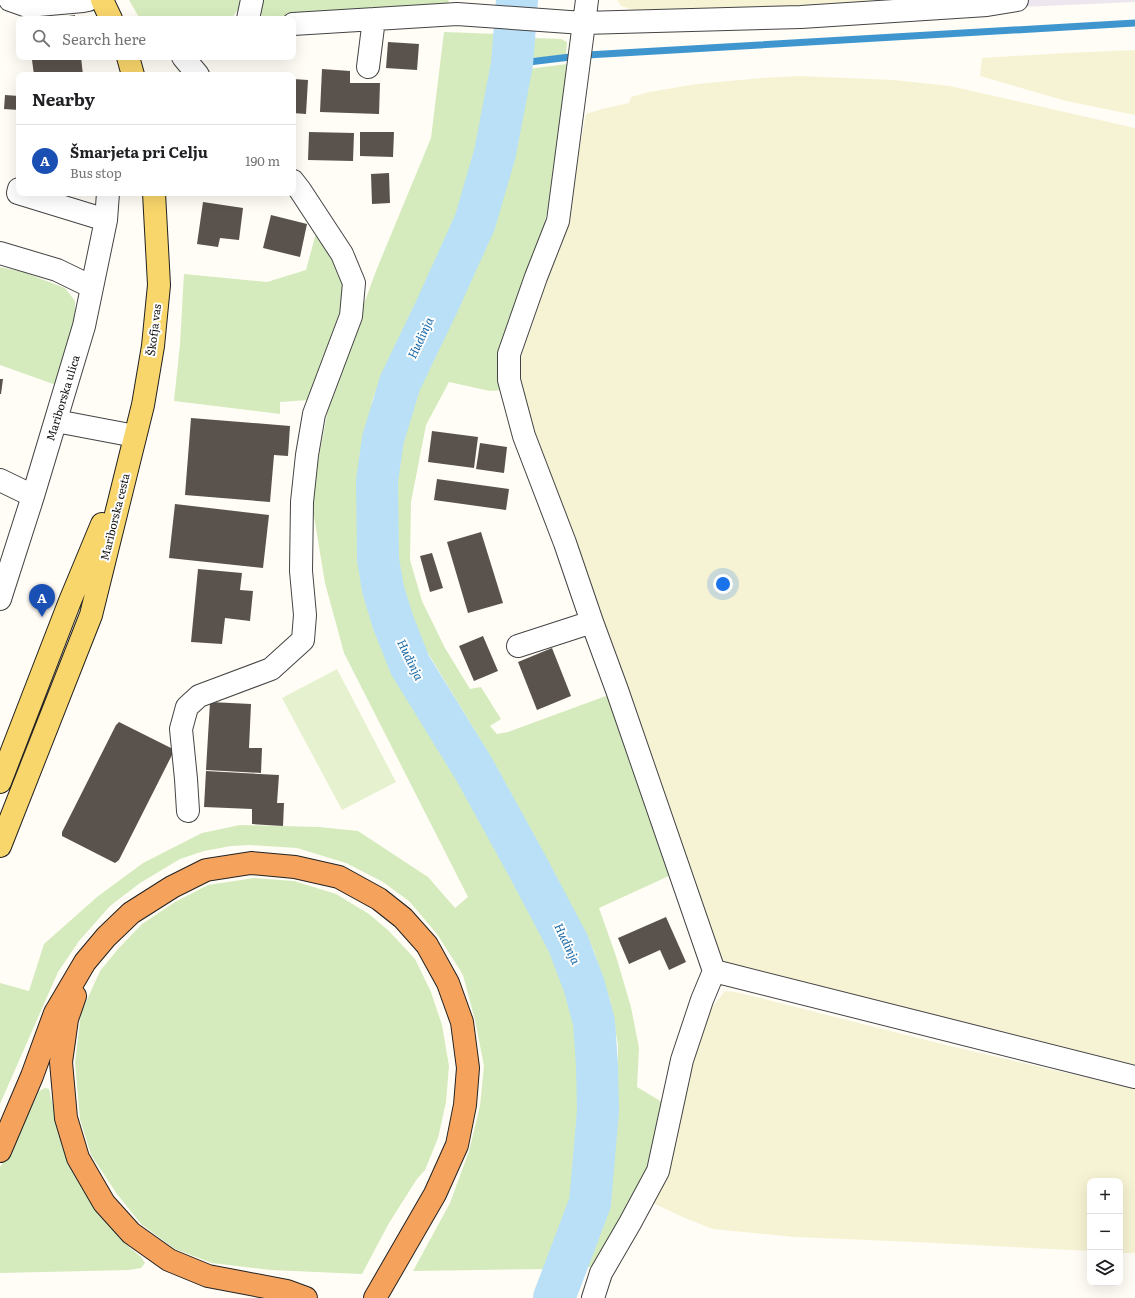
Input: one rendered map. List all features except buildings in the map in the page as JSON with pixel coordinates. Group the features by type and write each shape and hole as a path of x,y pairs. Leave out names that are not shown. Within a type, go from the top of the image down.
{"highway":[{"path":"0,1151 32,1076 55,1013 85,962 106,937 131,913 172,887 206,870 251,863 295,867 339,877 379,899 403,918 427,945 448,983 462,1022 468,1068 465,1105 458,1145 435,1194 375,1298"},
{"path":"85,962 67,1020 61,1062 66,1118 78,1158 104,1203 130,1233 169,1260 208,1276 287,1290 306,1298"}],"main road":[{"path":"102,0 110,16"},
{"path":"129,60 132,72"},
{"name":"Škofja vas","path":"128,464 143,405 153,346 159,285 154,196"},
{"name":"Mariborska cesta","path":"0,782 70,601 128,464"},
{"name":"Mariborska cesta","path":"0,846 91,615 128,464"}],"street":[{"path":"10,0 27,6 88,0"},
{"path":"249,16 252,0"},
{"path":"586,0 558,221 536,277 509,354 509,380 524,436 565,544 617,690 714,971 702,1000 682,1060 658,1171 601,1273 593,1298"},
{"path":"296,24 457,14 556,21 582,31 987,5 1017,0"},
{"path":"368,67 374,19"},
{"path":"186,60 196,72"},
{"path":"188,811 181,729 187,707 199,696 271,669 303,640 305,615 301,571 302,502 307,456 314,414 351,316 354,283 342,254 296,185"},
{"path":"28,196 106,220"},
{"name":"Mariborska ulica","path":"0,599 33,496 84,326 106,220 108,196"},
{"path":"0,253 57,270 92,287"},
{"path":"56,421 135,436"},
{"path":"0,480 33,496"},
{"path":"518,646 592,622"},
{"path":"714,971 1135,1077"}],"shaded area":[{"path":"617,0 985,0 663,15 650,10 634,10 621,6"},
{"path":"1022,0 1135,0 1135,2 1022,7"},
{"path":"1135,50 1135,115 1066,101 980,76 982,58"},
{"path":"799,76 893,80 950,86 1135,128 1135,1072 726,967 717,956 709,940 609,634 534,436 517,378 522,353 552,267 562,231 586,114 629,103 631,97 649,92 697,84"},
{"path":"725,991 735,992 946,1045 1135,1089 1135,1253 1123,1253 1123,1178 1087,1178 1087,1251 795,1237 713,1229 653,1203 704,1017"}],"green space":[{"path":"129,0 242,0 240,7 233,16 138,16"},
{"path":"257,0 449,0 446,10 291,16 263,16 256,5"},
{"path":"444,32 499,34 484,146 464,218 427,296 385,369 373,398 362,449 358,501 357,543 363,579 376,621 395,667 433,741 526,887 554,950 567,987 576,1038 586,1057 589,1102 583,1133 578,1198 551,1269 413,1271 450,1203 469,1151 480,1106 484,1066 475,1020 463,975 437,934 409,901 383,882 346,863 297,848 250,845 231,846 204,851 180,859 140,883 110,906 79,941 58,972 0,1104 0,983 29,991 44,944 97,897 143,863 202,833 240,825 319,827 358,831 428,877 455,908 468,897 344,653 325,583 311,498 328,409 342,364 376,271 431,138"},
{"path":"534,38 561,39 567,42 566,55 531,58"},
{"path":"567,64 563,116 550,200 503,390 490,391 449,382 426,425 411,502 410,560 422,601 445,648 470,689 481,687 501,719 490,726 497,734 508,732 614,693 671,875 599,908 616,956 631,1007 639,1048 637,1087 662,1102 646,1173 596,1268 583,1266 608,1185 618,1113 618,1045 610,1000 594,951 555,874 492,759 417,635 406,611 392,532 392,477 397,439 412,392 456,306 491,230 514,157 528,69"},
{"path":"316,233 337,259 344,280 344,315 308,400 280,402 280,414 174,401 180,344 184,274 267,282 306,270"},
{"path":"0,267 23,272 65,288 75,301 75,322 56,385 0,365"},
{"path":"337,669 396,782 342,810 282,698"},
{"path":"254,878 294,881 336,894 369,914 389,931 415,959 431,992 442,1025 449,1066 446,1102 438,1138 425,1170 417,1179 389,1223 362,1274 271,1270 212,1263 175,1249 141,1224 117,1194 91,1155 80,1119 75,1063 81,1013 100,971 118,949 142,924 175,902 208,885"},
{"path":"45,1088 49,1089 56,1120 93,1204 120,1239 141,1257 145,1263 141,1268 129,1270 0,1273 0,1167 11,1151 39,1091"}],"waterway":[{"name":"Hudinja","path":"517,0 512,64 495,153 475,222 400,383 383,439 377,481 378,559 383,589 393,622 410,665 474,769 568,943 584,985 594,1022 598,1111 590,1203 554,1298"},
{"path":"512,64 587,55 1135,23"}],"place":[{"name":"Šmarjeta pri Celju","path":"42,617"}]}
